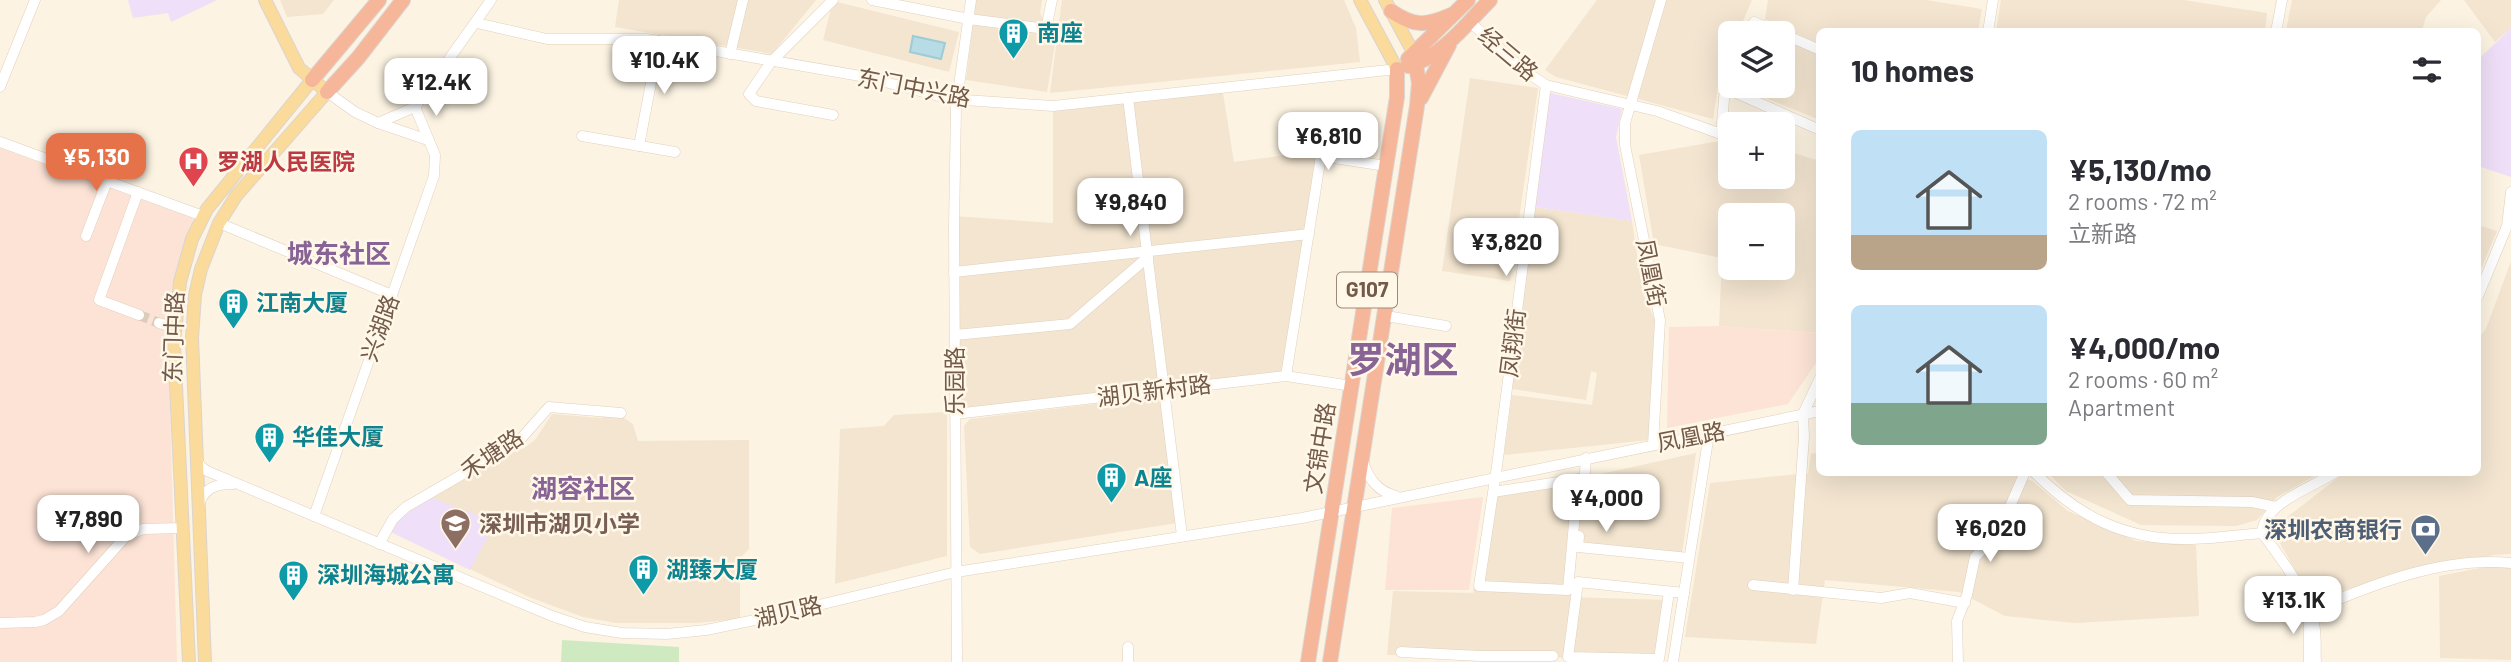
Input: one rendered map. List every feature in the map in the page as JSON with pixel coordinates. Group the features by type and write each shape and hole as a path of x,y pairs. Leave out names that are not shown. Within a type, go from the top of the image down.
{"highway":[{"name":"东门中路","path":"312,80 379,0"},
{"name":"东门中路","path":"327,92 358,58 403,0"},
{"path":"1388,5 1400,17 1419,24 1465,11 1490,0"},
{"path":"1415,59 1465,11"},
{"path":"1417,106 1465,11"},
{"path":"1397,69 1453,37"},
{"name":"文锦中路","path":"1330,662 1417,106 1419,83 1415,59"},
{"name":"文锦中路","path":"1307,660 1397,97 1397,69"},
{"path":"1334,640 1336,662"}],"main road":[{"path":"265,0 299,68 327,92"},
{"path":"274,0 312,80"},
{"path":"1360,0 1397,69"},
{"name":"文锦中路","path":"1388,5 1415,59"},
{"name":"东门中路","path":"189,662 174,328 185,260 203,216 220,191 312,80"},
{"name":"东门中路","path":"205,662 192,318 201,269 219,223 236,196 327,92"}],"street":[{"path":"0,87 35,0"},
{"path":"378,123 415,107 491,0"},
{"path":"730,54 743,0"},
{"path":"833,0 771,62 750,90 751,98 757,101 833,115"},
{"path":"872,0 969,19 1046,29 1052,0"},
{"name":"乐园路","path":"957,662 954,272 957,99 971,0"},
{"name":"凤凰街","path":"1653,445 1660,320 1625,145 1625,123 1661,0"},
{"path":"1988,28 1989,0"},
{"path":"2277,28 2282,0"},
{"name":"经三路","path":"1465,11 1526,72 1546,85 1630,104 1721,134 1724,98"},
{"name":"东门中兴路","path":"477,23 547,39 624,37 659,41 866,77 957,99 1053,106 1397,69"},
{"path":"1795,39 1816,48"},
{"path":"639,146 659,41"},
{"name":"凤翔街","path":"1493,492 1578,478 1567,590 1479,586 1546,85"},
{"path":"327,92 355,112 378,123 428,140"},
{"path":"1128,98 1182,536"},
{"path":"1748,98 1816,128"},
{"name":"兴湖路","path":"314,516 434,176 435,155 415,107"},
{"path":"1293,129 1321,156 1386,166"},
{"path":"582,136 675,152"},
{"path":"0,142 203,216"},
{"path":"1286,376 1321,156"},
{"path":"86,236 107,181"},
{"path":"138,192 99,300 139,315"},
{"path":"2481,289 2507,226 2511,192"},
{"path":"219,223 392,295"},
{"path":"954,272 1148,254 1309,234"},
{"path":"955,335 1070,324 1148,254"},
{"path":"1386,316 1446,326"},
{"path":"159,323 174,328"},
{"name":"湖贝新村路","path":"955,414 1286,376 1352,386"},
{"path":"1793,590 1804,437 1803,414 1816,386"},
{"name":"禾塘路","path":"379,544 393,519 406,507 518,442 549,407 621,413"},
{"name":"凤凰路","path":"1356,506 1816,412"},
{"path":"1673,662 1709,434"},
{"name":"湖贝路","path":"197,458 204,470 552,616 622,633 667,634 727,626 956,572 1356,506"},
{"path":"1586,458 1578,547 1689,558"},
{"path":"1363,462 1369,477 1380,489 1400,496"},
{"path":"1958,662 1958,621 1965,603 1975,556 1998,534 2023,476"},
{"path":"2038,476 2073,508 2115,527 2143,535 2189,539 2262,533"},
{"path":"2109,476 2130,500 2252,502 2276,507"},
{"path":"2316,662 2315,626 2310,611 2291,573 2262,533 2266,517 2276,507 2329,476"},
{"path":"199,508 203,495 211,487 240,485"},
{"path":"0,623 35,622 60,611 127,535 143,529 183,528"},
{"path":"2310,611 2361,589 2403,576 2476,562 2511,563"},
{"path":"1669,592 1659,659 1568,657 1578,582 1684,593"},
{"path":"1753,585 1881,598 1910,593 1965,603"},
{"path":"2309,662 2310,611"},
{"path":"1128,647 1128,662"},
{"path":"1401,652 1480,659 1553,656"}],"shaded area":[{"path":"128,0 217,0 171,22 168,13 133,18"},
{"path":"280,0 334,0 323,14 287,17"},
{"path":"619,0 816,0 772,54 615,27"},
{"path":"976,0 1042,0 1040,13 1055,44 1047,92 966,80"},
{"path":"1062,0 1344,0 1356,28 1360,62 1050,93"},
{"path":"1597,0 1752,0 1743,21 1718,21 1718,87 1713,119 1556,77 1545,70"},
{"path":"1768,0 1926,0 1982,9 1979,28 1816,28 1816,42 1795,33 1795,21 1765,19"},
{"path":"2001,0 2184,0 2267,13 2265,28 1996,28"},
{"path":"2292,0 2441,0 2426,17 2423,28 2287,28"},
{"path":"2464,0 2511,0 2511,28 2495,42"},
{"path":"833,1 959,32 949,72 823,40"},
{"path":"2511,28 2511,177 2481,167 2481,57"},
{"path":"1795,44 1816,52 1816,118 1766,98 1795,98"},
{"path":"1470,78 1538,88 1510,281 1442,271"},
{"path":"1222,87 1234,162 1301,153 1321,156 1286,376 955,414 954,216 1053,223 1053,106"},
{"path":"1550,93 1622,109 1616,137 1632,221 1535,207"},
{"path":"1718,141 1718,189 1795,189 1795,154 1816,160 1816,333 1719,326 1721,280 1795,280 1795,203 1718,203 1718,257 1654,244 1639,155"},
{"path":"0,148 192,218 194,223 181,255 172,289 168,333 177,662 0,662"},
{"path":"1535,207 1632,221 1643,294 1655,320 1649,440 1504,455 1512,395 1592,405 1597,373 1591,371 1586,400 1512,389"},
{"path":"2481,226 2497,231 2481,269"},
{"path":"2511,261 2511,554 2493,555 2323,595 2312,600 2272,529 2340,476 2481,476 2481,335 2486,329"},
{"path":"1719,326 1816,333 1816,363 1788,404 1667,428 1669,327"},
{"path":"1161,396 1177,523 980,554 970,547 964,426 970,419"},
{"path":"947,412 947,556 835,584 840,429 884,426 894,415"},
{"path":"552,414 624,418 633,424 638,441 749,440 749,549 740,558 740,619 695,623 616,623 583,617 529,597 391,532 406,514 495,460 524,448 535,440"},
{"path":"1696,453 1682,554 1575,547 1570,597 1668,600 1659,659 1387,655 1393,591 1473,593 1488,491 1583,478"},
{"path":"1811,453 1816,454 1816,476 2020,476 2032,481 2068,511 2136,541 2196,545 2199,616 2076,623 2005,616 1959,592 1825,580 1816,644 1685,637 1710,483 1808,473"},
{"path":"2051,476 2315,476 2277,497 2257,520 2236,526 2141,525 2066,491"},
{"path":"1483,497 1469,590 1385,590 1392,508"},
{"name":"深圳市湖贝小学","path":"432,498 496,522 470,570 391,532 397,521"},
{"path":"2511,562 2511,660 2440,658 2439,576"}],"green space":[{"path":"562,640 679,647 679,662 561,662"}],"water":[{"path":"913,36 945,43 941,59 910,52"}],"tunnel":[{"path":"139,315 159,323"}],"place":[{"name":"南座","path":"1014,60"},
{"name":"罗湖人民医院","path":"194,189"},
{"name":"江南大厦","path":"233,330"},
{"name":"华佳大厦","path":"269,464"},
{"name":"A座","path":"1111,505"},
{"name":"深圳市湖贝小学","path":"456,551"},
{"name":"深圳农商银行","path":"2425,557"},
{"name":"湖臻大厦","path":"643,597"},
{"name":"深圳海城公寓","path":"294,602"}],"district":[{"name":"城东社区","path":"339,254"},
{"name":"罗湖区","path":"1403,360"},
{"name":"湖容社区","path":"583,489"}]}
